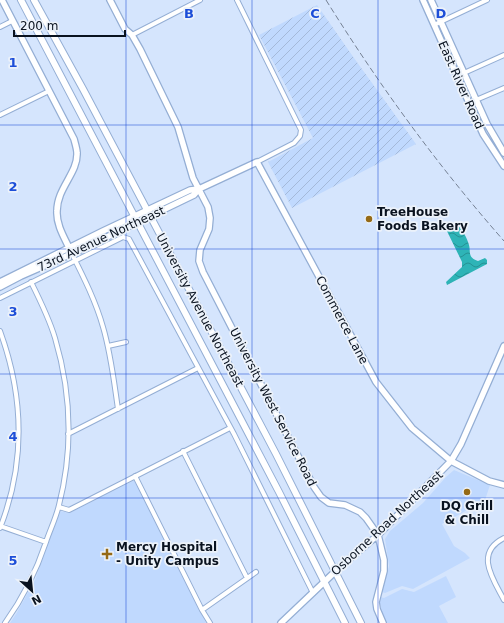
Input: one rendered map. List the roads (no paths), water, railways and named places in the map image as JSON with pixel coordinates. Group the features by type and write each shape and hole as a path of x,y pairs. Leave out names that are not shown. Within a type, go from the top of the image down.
{"main road":[{"name":"University Avenue Northeast","path":"21,0 279,492 345,623"},
{"name":"University Avenue Northeast","path":"34,0 90,102 276,454 361,623"}],"street":[{"path":"2,0 48,91 74,138 77,152 76,162 58,200 58,222 96,307 108,346 118,409"},
{"name":"University West Service Road","path":"110,0 125,28 132,35 178,127 193,178 208,207 210,218 209,229 200,250 199,261 203,272 314,488 321,497 330,503 345,505 360,512 378,535 384,560 384,571 376,602 377,609 383,623"},
{"path":"132,35 200,0"},
{"name":"73rd Avenue Northeast","path":"0,287 21,276 72,254 148,213 194,195 199,189 257,162 294,142 300,136 302,130 237,0"},
{"name":"East River Road","path":"423,0 483,134 504,166"},
{"name":"East River Road","path":"431,0 491,133 504,153"},
{"path":"434,25 487,0"},
{"path":"0,27 12,21"},
{"path":"464,73 504,56"},
{"path":"476,100 504,88"},
{"path":"0,115 48,91"},
{"name":"Commerce Lane","path":"257,162 376,382 412,428 451,461 489,481 504,485"},
{"name":"73rd Avenue Northeast","path":"0,282 69,248 136,219"},
{"name":"73rd Avenue Northeast","path":"0,298 123,237 129,239 198,368"},
{"path":"5,623 32,580 59,507 65,469 68,434 68,403 57,344 45,310 31,282"},
{"path":"0,331 12,366 20,427 19,445 12,490 0,527 46,542"},
{"path":"108,346 126,342"},
{"name":"Osborne Road Northeast","path":"281,623 335,572 378,535 451,461 461,444 504,346"},
{"path":"68,434 198,368 313,592"},
{"path":"59,507 69,510 230,428"},
{"path":"183,451 247,578"},
{"path":"135,476 202,610 210,623"},
{"path":"504,538 497,542 489,552 487,562 491,576 504,600"},
{"path":"202,610 256,572"}],"water":[{"path":"456,222 467,239 472,258 478,261 485,258 487,260 487,264 447,285 446,282 462,267 462,262 445,227"}],"railway":[{"path":"326,0 346,32 410,124 456,184 504,241"}],"place":[{"name":"TreeHouse Foods Bakery","path":"369,219"},
{"name":"DQ Grill & Chill","path":"467,492"},
{"name":"Mercy Hospital - Unity Campus","path":"107,554"}]}
